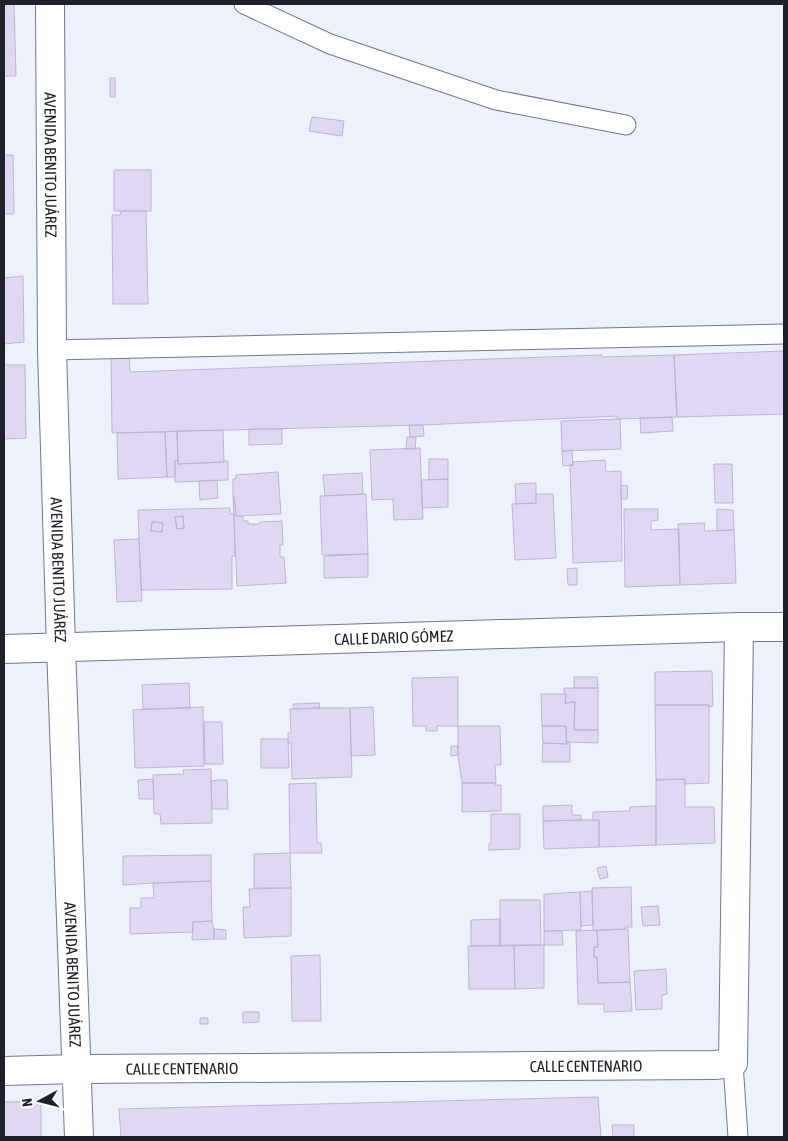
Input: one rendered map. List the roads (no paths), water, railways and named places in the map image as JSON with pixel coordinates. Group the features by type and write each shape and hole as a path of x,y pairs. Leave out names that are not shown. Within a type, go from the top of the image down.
{"street":[{"name":"AVENIDA BENITO JUÁREZ","path":"50,4 52,350 60,647 79,1137"},
{"path":"733,1064 739,627"},
{"name":"CALLE DARIO GÓMEZ","path":"4,649 784,627"},
{"name":"CALLE CENTENARIO","path":"4,1071 733,1064"}],"lane":[{"path":"244,4 330,44 496,100 626,125"},
{"path":"52,350 784,334"},
{"path":"733,1064 738,1137"}]}
